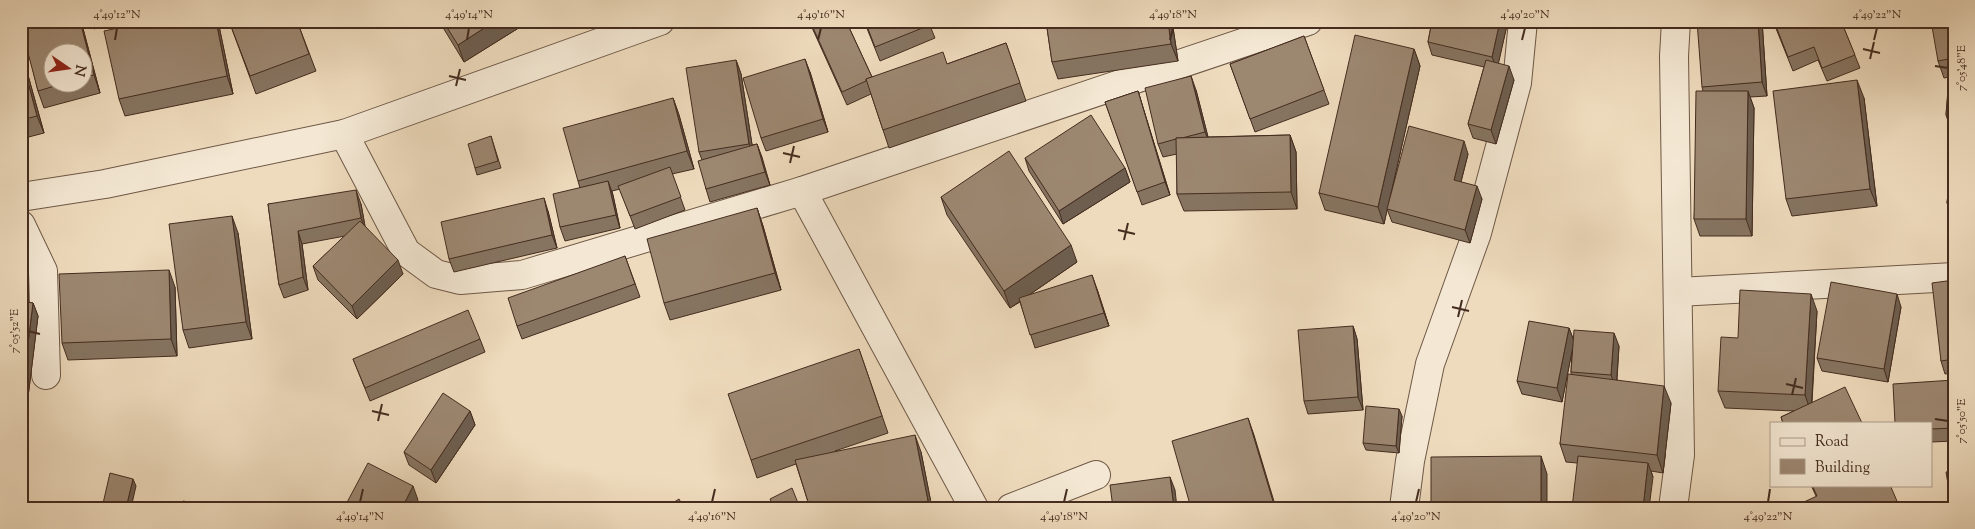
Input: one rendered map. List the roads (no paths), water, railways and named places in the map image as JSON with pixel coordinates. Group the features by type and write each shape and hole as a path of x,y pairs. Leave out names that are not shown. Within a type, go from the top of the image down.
{"street":[{"path":"21,197 106,184 344,134 660,21"},
{"path":"344,134 406,252 436,274 460,280 522,274 802,190 1308,21"},
{"path":"1404,508 1410,461 1430,364 1478,233 1517,83 1523,21"},
{"path":"1673,508 1680,455 1674,56 1676,21"},
{"path":"802,190 974,508"},
{"path":"21,224 43,271 46,375"},
{"path":"1678,292 1954,277"},
{"path":"1012,508 1096,475"}]}
